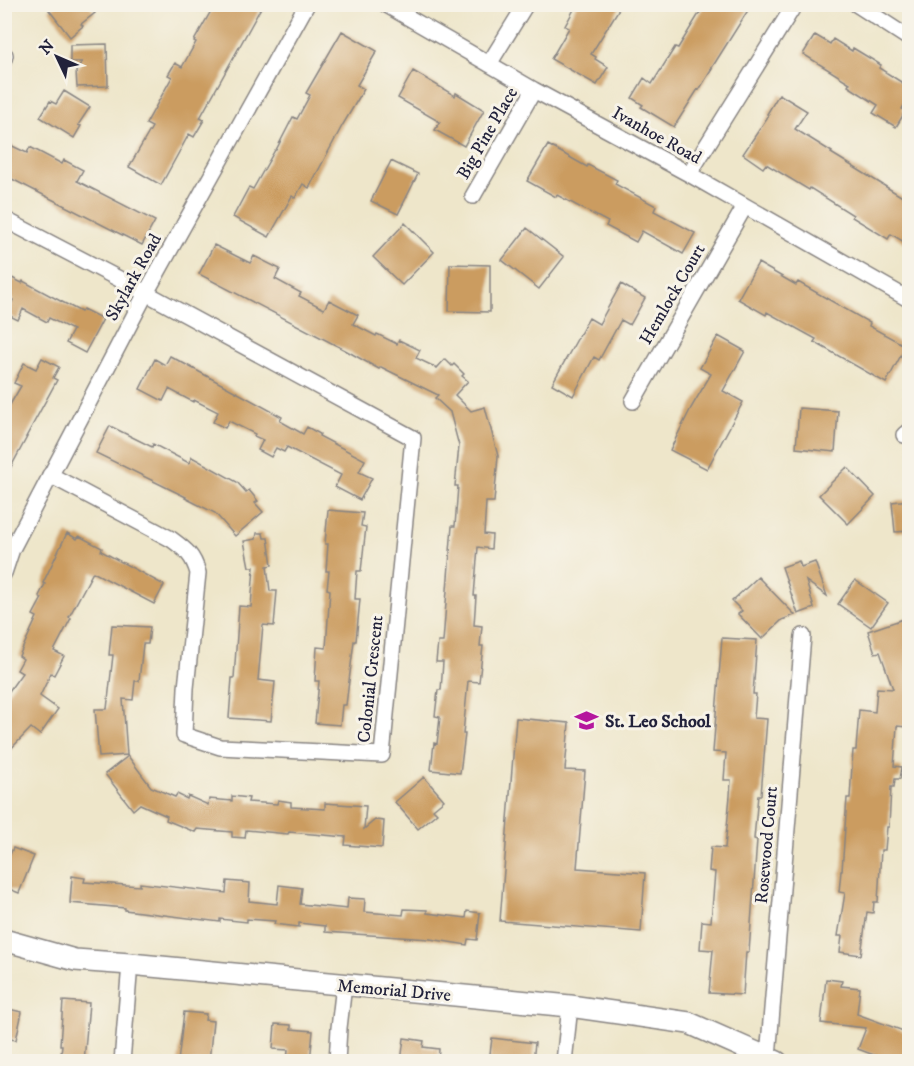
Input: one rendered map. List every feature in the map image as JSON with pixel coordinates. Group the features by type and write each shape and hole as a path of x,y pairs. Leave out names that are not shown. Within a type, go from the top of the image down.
{"main road":[{"name":"Memorial Drive","path":"4,940 75,960 570,1006 689,1023 773,1059"}],"street":[{"name":"Skylark Road","path":"4,573 12,549 146,293 307,4"},
{"name":"Ivanhoe Road","path":"385,4 909,300"},
{"path":"489,63 526,4"},
{"path":"689,174 795,4"},
{"path":"856,4 909,39"},
{"name":"Big Pine Place","path":"473,196 534,90"},
{"name":"Hemlock Court","path":"633,401 745,206"},
{"path":"4,219 146,293"},
{"name":"Colonial Crescent","path":"50,475 171,539 186,549 194,560 198,573 186,688 184,735 220,747 382,755 413,438 146,293"},
{"name":"Rosewood Court","path":"773,1059 803,636"},
{"path":"122,1062 130,964"},
{"path":"337,1062 344,985"},
{"path":"564,1062 570,1006"}],"building":[{"path":"56,4 89,4 95,13 70,37 49,10"},
{"path":"215,4 263,4 200,118 204,120 194,137 189,134 161,185 129,167 152,127 146,124 172,77 168,75 175,63 182,67"},
{"path":"577,4 622,4 591,54 608,67 597,85 551,59 569,28 565,26"},
{"path":"705,4 752,4 674,127 641,107 643,105 632,98 644,78 652,84"},
{"path":"342,31 377,51 357,85 364,89 309,188 303,184 295,198 292,196 269,237 233,217 249,187 253,189 293,117 297,119 310,95 306,93"},
{"path":"815,35 830,44 833,39 852,51 853,48 881,65 879,68 909,87 909,97 902,109 905,112 896,127 873,113 878,105 848,86 850,83 803,54"},
{"path":"107,44 108,86 77,87 76,71 82,62 70,62 70,45"},
{"path":"413,71 484,110 464,146 435,130 440,122 398,98"},
{"path":"64,91 90,107 78,125 81,126 74,138 40,117 50,101 56,104"},
{"path":"779,94 807,111 795,129 909,201 909,245 891,234 888,239 810,188 809,190 766,164 763,168 743,154 769,115 767,114"},
{"path":"4,142 27,153 30,147 62,164 64,160 83,170 77,181 155,221 142,245 4,175"},
{"path":"548,145 587,167 588,165 617,180 615,184 656,206 654,211 695,233 683,254 642,231 636,242 606,226 608,222 527,181"},
{"path":"391,161 418,174 398,214 371,201"},
{"path":"405,223 434,252 402,285 373,257"},
{"path":"527,228 564,257 539,289 502,260"},
{"path":"214,245 250,263 254,256 280,269 275,279 301,293 299,296 324,309 329,300 358,315 353,324 376,336 377,334 397,344 399,340 420,350 416,358 437,368 445,359 452,366 454,364 468,381 455,395 471,411 485,407 498,456 494,502 486,502 484,534 492,535 491,549 478,547 474,625 482,626 480,646 483,646 479,682 468,681 460,773 431,770 440,717 435,716 438,690 441,690 443,662 436,662 438,642 443,642 452,526 455,526 458,486 455,486 459,446 450,412 435,398 438,395 381,367 379,369 199,274"},
{"path":"758,263 796,285 798,282 906,346 886,383 814,342 816,339 738,299"},
{"path":"450,264 490,265 490,312 449,311"},
{"path":"4,274 22,283 23,281 81,312 83,309 103,319 85,353 66,343 73,330 49,318 47,322 23,309 18,320 6,314 13,300 4,296"},
{"path":"621,284 645,298 630,325 621,320 599,360 594,357 573,396 552,384 589,318 599,324"},
{"path":"718,336 745,351 723,391 743,402 707,469 670,450 711,374 700,368"},
{"path":"170,356 282,417 280,421 303,434 307,427 320,434 319,436 365,460 359,472 372,478 360,500 335,487 341,475 287,447 284,452 276,448 271,457 258,450 263,440 254,436 255,434 229,421 225,428 213,422 218,412 169,389 163,401 140,389 155,359 165,365"},
{"path":"42,358 59,367 53,378 57,380 4,480 4,415 21,386 14,383 24,363 36,369"},
{"path":"799,408 838,411 835,452 796,448"},
{"path":"110,426 152,447 153,444 189,463 192,457 237,482 246,492 249,490 258,501 255,503 263,512 235,536 215,513 96,453"},
{"path":"847,467 875,496 848,524 819,495"},
{"path":"909,500 909,531 895,532 892,502"},
{"path":"328,510 363,513 361,526 366,527 361,571 357,571 355,599 360,599 356,641 354,641 346,705 342,705 340,725 315,723 319,681 315,681 317,647 326,648 330,590 327,589 329,571 326,571 328,544 325,544"},
{"path":"67,533 77,539 79,536 102,548 101,551 164,585 154,604 93,572 54,651 64,656 54,675 51,673 40,696 58,709 40,735 31,728 4,756 4,698 22,673 17,670 23,659 19,656 37,617 33,615 42,598 39,596 45,584 43,583"},
{"path":"257,533 263,533 264,538 268,538 272,565 267,566 270,591 277,591 274,626 263,625 258,680 275,682 271,721 229,718 239,606 251,607 254,567 249,567 244,541 256,539"},
{"path":"799,561 801,567 815,562 827,596 806,581 814,608 798,614 782,567"},
{"path":"758,577 795,615 782,620 762,639 738,614 742,611 732,601"},
{"path":"855,580 888,603 871,627 838,604"},
{"path":"909,617 907,727 897,726 894,766 902,767 900,779 895,779 894,787 891,787 889,827 887,827 885,850 881,850 878,902 874,902 873,913 867,912 861,955 840,952 842,936 838,936 845,893 839,892 847,798 850,798 853,750 856,750 859,710 875,712 877,688 893,689 880,652 875,653 868,631"},
{"path":"112,625 150,627 148,644 143,644 139,681 135,681 133,700 123,699 127,755 99,757 95,709 107,709 113,655 109,655"},
{"path":"722,638 757,640 753,694 756,694 754,718 767,719 761,795 758,795 754,839 757,840 749,952 746,952 743,995 709,993 713,950 700,949 702,921 711,922 715,872 709,871 711,847 725,848 730,796 731,780 724,780 726,753 713,752"},
{"path":"516,718 569,723 565,770 585,771 577,868 645,873 641,932 500,921"},
{"path":"128,756 151,787 175,797 177,794 187,799 188,796 208,805 209,799 232,801 232,796 249,798 248,802 277,804 278,800 291,802 291,807 325,809 325,803 366,806 364,829 375,820 384,821 382,848 345,845 346,837 289,832 288,834 246,830 245,838 232,837 232,832 197,829 195,832 166,820 167,816 140,804 133,810 105,774"},
{"path":"424,777 444,800 433,809 437,813 418,829 395,802"},
{"path":"13,848 34,856 19,893 4,887 4,868"},
{"path":"72,876 85,878 84,882 140,886 140,883 226,893 227,881 250,883 249,901 277,904 279,885 302,888 300,904 347,909 348,898 365,899 364,912 403,915 404,909 427,910 427,913 466,918 467,911 480,913 477,940 468,939 467,945 430,939 325,932 325,926 299,923 299,927 274,924 275,921 247,919 247,922 220,919 220,922 125,910 125,908 70,903"},
{"path":"826,979 842,981 841,986 860,988 857,1014 909,1033 909,1062 889,1055 887,1060 858,1049 866,1028 821,1023"},
{"path":"63,1001 89,1003 84,1062 60,1062"},
{"path":"4,1008 22,1012 16,1040 4,1038"},
{"path":"184,1012 206,1014 205,1020 213,1021 209,1062 178,1062"},
{"path":"275,1024 291,1025 291,1029 313,1031 310,1062 287,1062 288,1050 273,1049"},
{"path":"404,1038 424,1041 423,1047 439,1049 438,1062 401,1062"},
{"path":"492,1038 535,1043 533,1062 489,1062"}],"place":[{"name":"St. Leo School","path":"587,721"}]}
